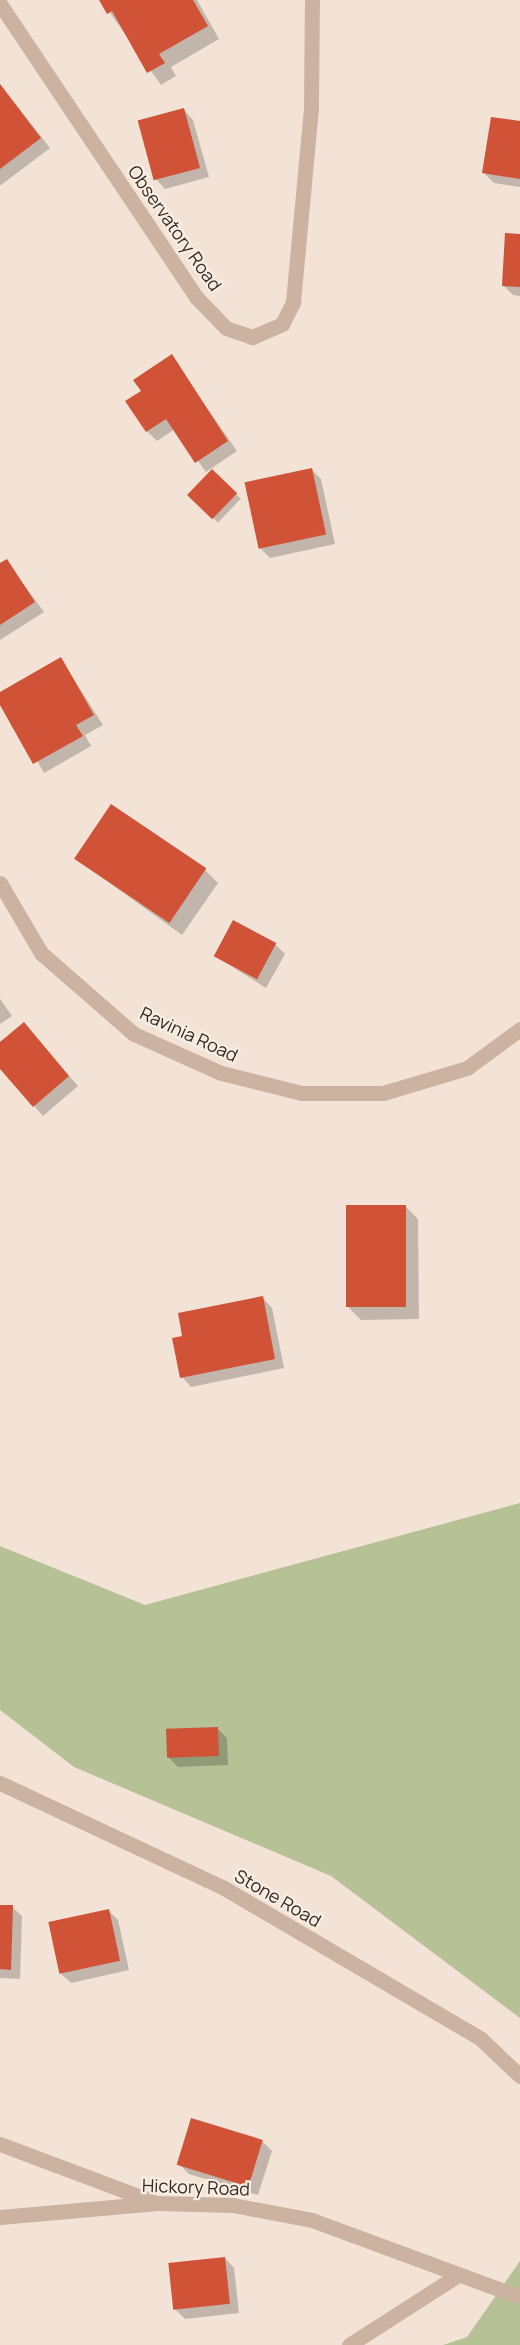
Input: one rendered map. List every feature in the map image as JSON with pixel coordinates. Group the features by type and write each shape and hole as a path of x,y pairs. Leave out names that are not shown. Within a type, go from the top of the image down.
{"street":[{"name":"Observatory Road","path":"0,4 196,297 226,328 252,338 282,324 293,302 311,107 312,0"},
{"name":"Ravinia Road","path":"0,883 41,953 134,1034 225,1075 302,1093 383,1093 467,1068 520,1029"},
{"name":"Stone Road","path":"0,1783 224,1888 481,2039 520,2076"},
{"path":"0,2144 157,2203"},
{"name":"Hickory Road","path":"0,2217 157,2203 233,2205 312,2220 455,2277 520,2297"},
{"path":"349,2345 455,2277"}],"green space":[{"path":"520,1503 520,2018 331,1876 74,1767 0,1710 0,1546 145,1605"},
{"path":"520,2261 520,2345 443,2345 467,2337"}],"building":[{"path":"99,0 193,0 208,26 159,54 165,63 147,73 112,11 107,14"},
{"path":"0,84 41,138 0,169"},
{"path":"184,108 200,168 154,180 138,120"},
{"path":"491,117 520,121 520,179 482,173"},
{"path":"505,233 520,234 520,287 502,286"},
{"path":"172,354 228,441 195,463 166,419 146,432 125,401 141,391 133,380"},
{"path":"312,468 326,535 259,549 245,482"},
{"path":"212,469 237,493 212,519 187,495"},
{"path":"7,559 35,602 0,625 0,563"},
{"path":"61,657 94,715 76,725 83,736 33,764 0,705 0,692"},
{"path":"111,804 206,868 169,923 74,859"},
{"path":"233,920 276,943 257,979 214,956"},
{"path":"24,1022 69,1076 33,1107 0,1069 0,1042"},
{"path":"346,1205 406,1205 406,1307 346,1307"},
{"path":"263,1296 275,1359 180,1378 172,1338 182,1336 178,1313"},
{"path":"218,1727 219,1756 167,1758 166,1729"},
{"path":"0,1905 13,1905 11,1970 0,1969"},
{"path":"109,1909 120,1961 59,1974 48,1922"},
{"path":"191,2118 263,2140 248,2187 177,2165"},
{"path":"225,2257 230,2304 173,2310 168,2263"}]}
